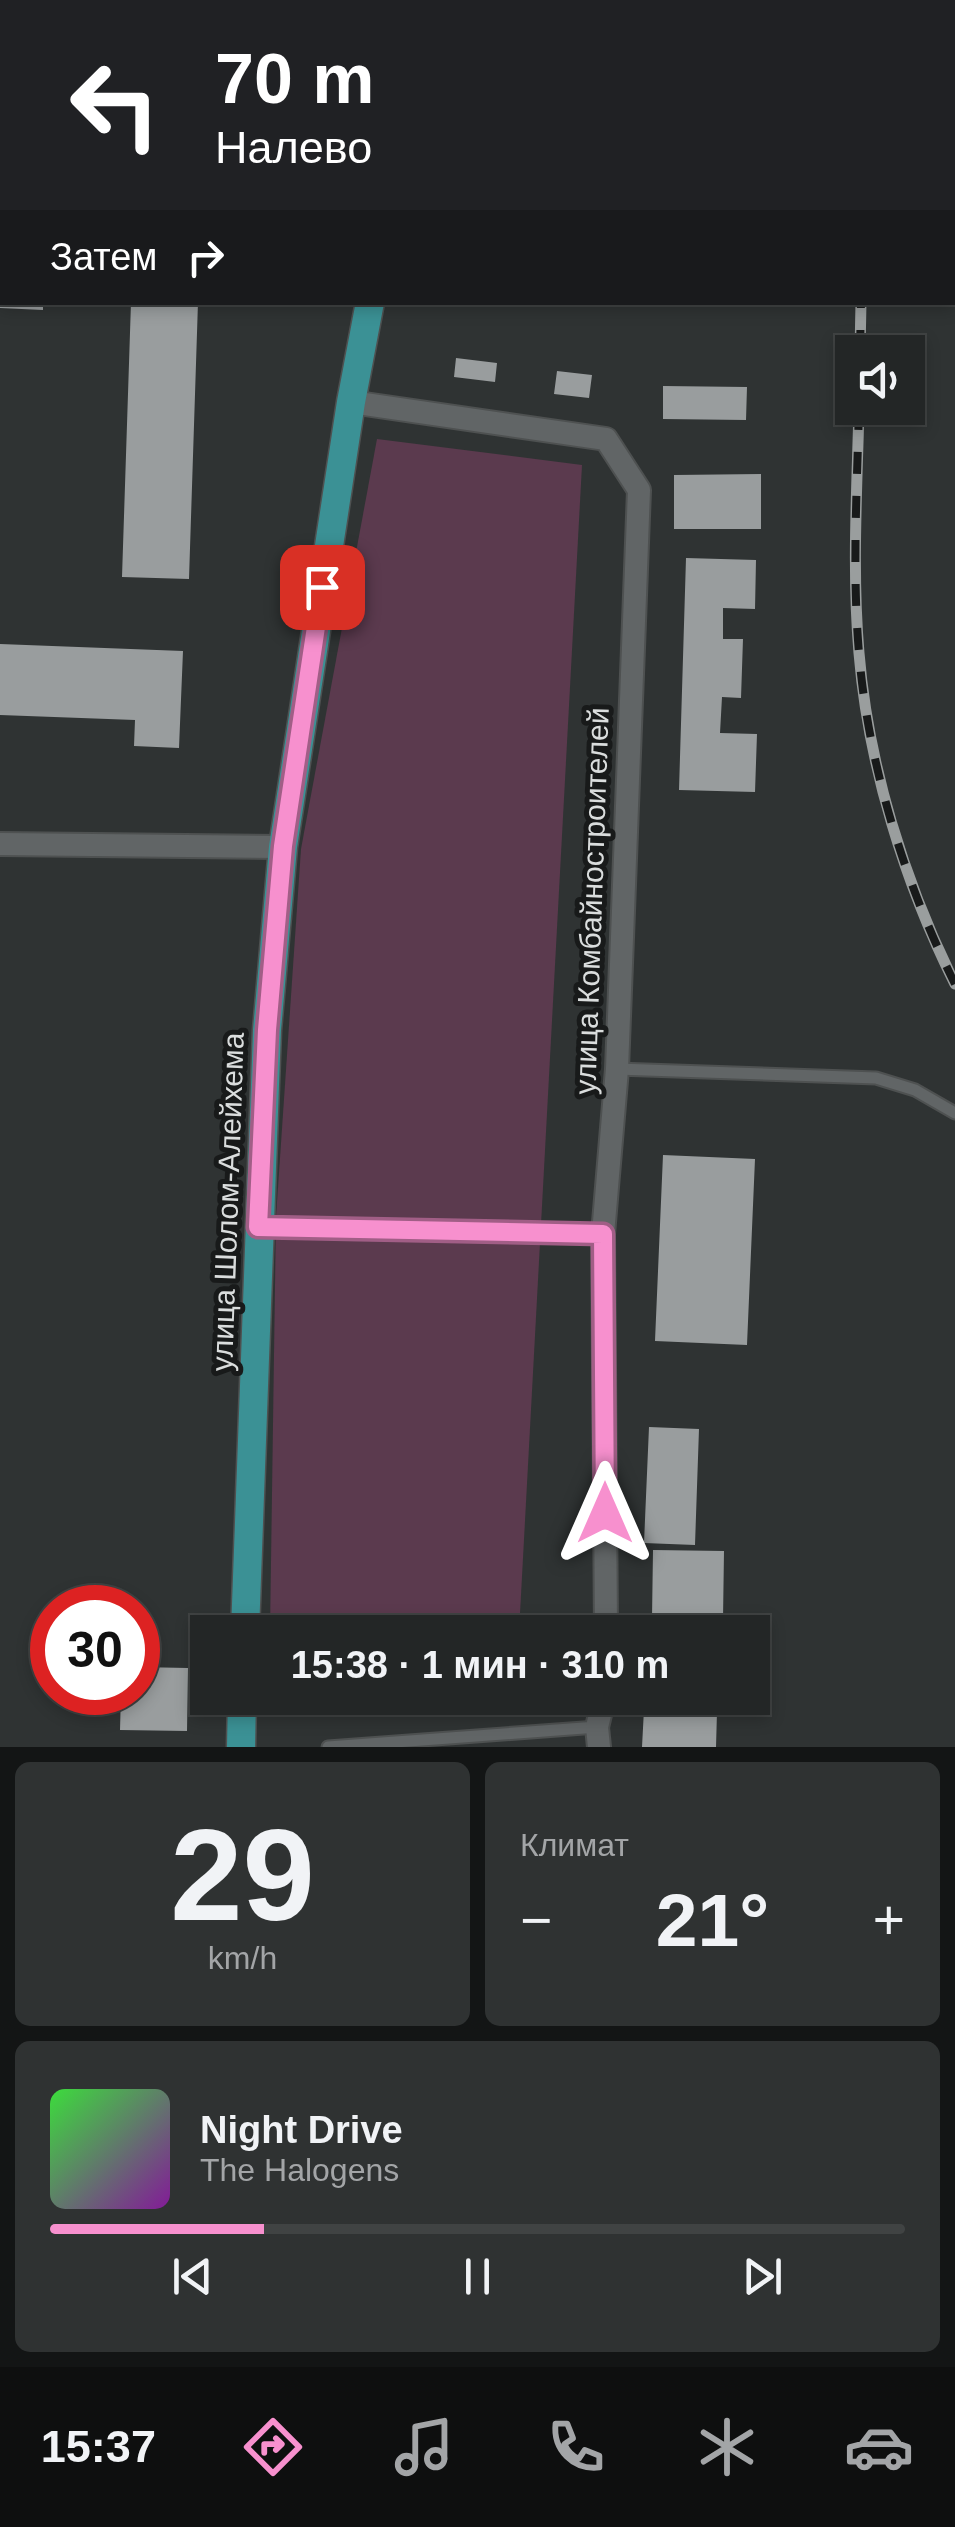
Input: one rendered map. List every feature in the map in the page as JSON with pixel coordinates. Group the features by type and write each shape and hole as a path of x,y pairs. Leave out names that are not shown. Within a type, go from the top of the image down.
{"main road":[{"name":"улица Шолом-Алейхема","path":"246,1615 267,1030 283,846 350,402 369,305"},
{"path":"241,1747 242,1715"}],"street":[{"name":"улица Комбайностроителей","path":"350,402 606,439 639,490 616,1069 603,1234 606,1615"},
{"path":"0,844 283,846"}],"lane":[{"path":"616,1069 876,1078 916,1090 955,1112"},
{"path":"258,1227 603,1234"},
{"path":"328,1747 598,1737"}],"shaded area":[{"path":"377,439 582,465 520,1615 270,1615 276,1217 301,849"}],"building":[{"path":"0,305 43,305 43,310"},
{"path":"131,305 198,305 189,579 122,577"},
{"path":"456,358 497,363 495,382 454,377"},
{"path":"557,371 592,375 589,398 554,394"},
{"path":"663,386 747,387 746,420 663,419"},
{"path":"761,474 761,529 674,529 674,475"},
{"path":"686,558 756,560 755,609 723,608 723,639 743,639 741,698 722,697 720,733 757,734 755,792 679,790"},
{"path":"0,644 183,651 179,748 134,746 135,720 0,715"},
{"path":"663,1155 755,1159 747,1345 655,1341"},
{"path":"649,1427 699,1429 695,1545 644,1543"},
{"path":"653,1550 724,1551 723,1615 652,1615"},
{"path":"160,1667 188,1668 187,1731 120,1730 120,1715 160,1715"},
{"path":"644,1715 717,1715 716,1747 642,1747"}],"railway":[{"path":"860,335 861,305"},
{"path":"859,425 856,592 859,653 871,738 905,865 955,984"}],"route":[{"path":"322,587 283,846 267,1030 258,1227 603,1234 605,1513"}]}
